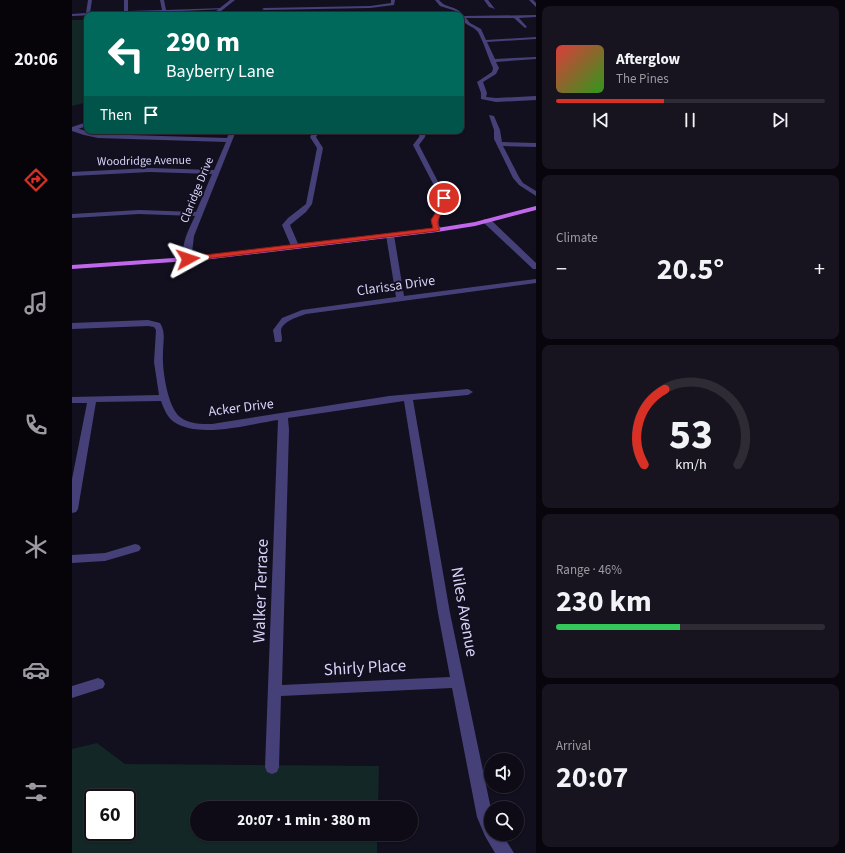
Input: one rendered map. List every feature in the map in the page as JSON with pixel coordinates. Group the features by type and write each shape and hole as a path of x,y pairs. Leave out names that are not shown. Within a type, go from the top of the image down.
{"main road":[{"path":"72,267 188,259 437,230 487,221 536,208"}],"street":[{"path":"88,12 90,0"},
{"path":"126,0 126,12"},
{"path":"162,0 164,11"},
{"path":"218,12 233,0"},
{"path":"264,9 372,7 393,4 393,0"},
{"path":"437,0 441,5 458,10 459,12"},
{"path":"486,0 490,6 494,8"},
{"path":"531,0 536,6"},
{"path":"145,12 202,8 223,9"},
{"path":"304,8 305,12"},
{"path":"72,15 84,14"},
{"path":"515,16 524,27"},
{"path":"464,17 536,16"},
{"path":"464,19 468,24 480,30 496,72 480,82 484,93 483,98 493,100 536,98"},
{"path":"484,41 536,38"},
{"path":"493,61 536,58"},
{"path":"491,116 496,126 496,137 516,178 521,184 536,194"},
{"path":"72,129 84,125"},
{"path":"72,129 84,134"},
{"path":"87,134 98,136 230,140"},
{"name":"Claridge Drive","path":"188,259 188,242 232,134"},
{"path":"295,246 286,225 289,221 305,210 309,204 320,148 313,137 314,134"},
{"path":"423,134 416,145 445,201 434,220 434,225 437,230"},
{"path":"500,144 536,145"},
{"name":"Woodridge Avenue","path":"72,174 150,170 216,172"},
{"path":"72,216 139,212 199,214"},
{"path":"487,221 535,264"},
{"path":"390,235 400,299"},
{"name":"Clarissa Drive","path":"278,340 277,330 279,325 286,319 297,314 536,281"},
{"name":"Acker Drive","path":"72,326 148,323 157,325 160,330 158,365 164,398 172,415 181,422 194,426 212,427 408,398 468,392"},
{"path":"72,400 164,398"},
{"name":"Niles Avenue","path":"408,398 444,614 484,807"},
{"path":"72,509 92,400"},
{"name":"Walker Terrace","path":"272,767 284,430 283,417"},
{"path":"72,559 105,557 135,548"},
{"name":"Shirly Place","path":"274,691 458,682"},
{"path":"72,692 98,684"},
{"path":"497,841 506,853"}],"green space":[{"path":"72,20 84,20 84,103 72,106"},
{"path":"97,743 125,764 379,766 378,801 190,801 190,841 377,841 377,853 72,853 72,749"}],"route":[{"path":"188,259 437,230 434,225 434,220 444,204 444,198"}]}
